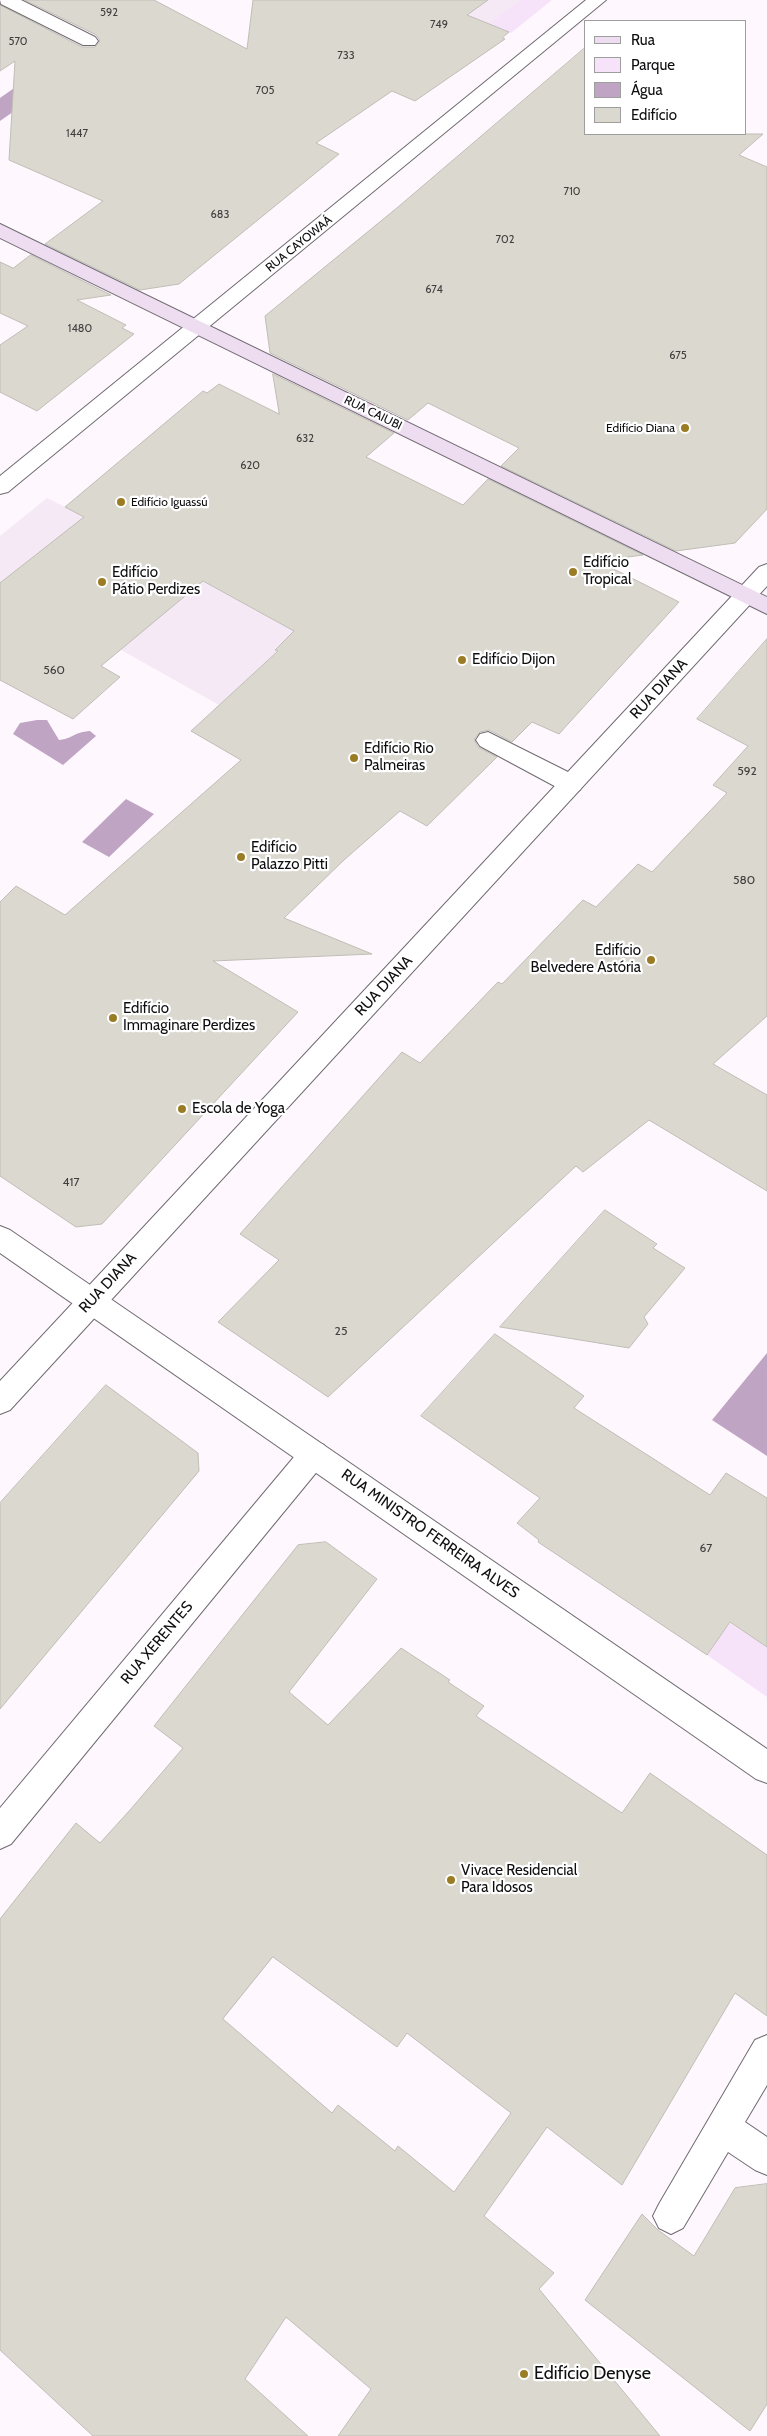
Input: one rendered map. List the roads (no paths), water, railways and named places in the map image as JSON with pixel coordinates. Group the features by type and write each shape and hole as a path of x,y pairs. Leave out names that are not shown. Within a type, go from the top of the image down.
{"main road":[{"name":"RUA CAIUBI","path":"0,230 756,601"}],"street":[{"path":"7,0 89,41"},
{"name":"RUA CAYOWAÁ","path":"0,486 198,327 597,0"},
{"name":"RUA DIANA","path":"0,1401 570,784 756,601 767,572"},
{"path":"488,740 570,784"},
{"name":"RUA MINISTRO FERREIRA ALVES","path":"0,1238 767,1768"},
{"name":"RUA XERENTES","path":"0,1833 314,1454"},
{"path":"671,2216 767,2052"},
{"path":"722,2128 767,2158"}],"water":[{"path":"27,79 47,88 0,121 0,98"},
{"path":"47,720 59,740 90,731 96,736 63,765 13,734 20,723"},
{"path":"126,799 154,814 109,857 82,842"},
{"path":"767,1353 767,1456 712,1420"}],"place":[{"name":"Edifício Diana","path":"685,428"},
{"name":"Edifício Iguassú","path":"121,502"},
{"name":"Edifício Tropical","path":"573,572"},
{"name":"Edifício Pátio Perdizes","path":"102,582"},
{"name":"Edifício Dijon","path":"462,660"},
{"name":"Edifício Rio Palmeiras","path":"354,758"},
{"name":"Edifício Palazzo Pitti","path":"241,857"},
{"name":"Edifício Belvedere Astória","path":"651,960"},
{"name":"Edifício Immaginare Perdizes","path":"113,1018"},
{"name":"Escola de Yoga","path":"182,1109"},
{"name":"Vivace Residencial Para Idosos","path":"451,1880"},
{"name":"Edifício Denyse","path":"524,2374"}]}
